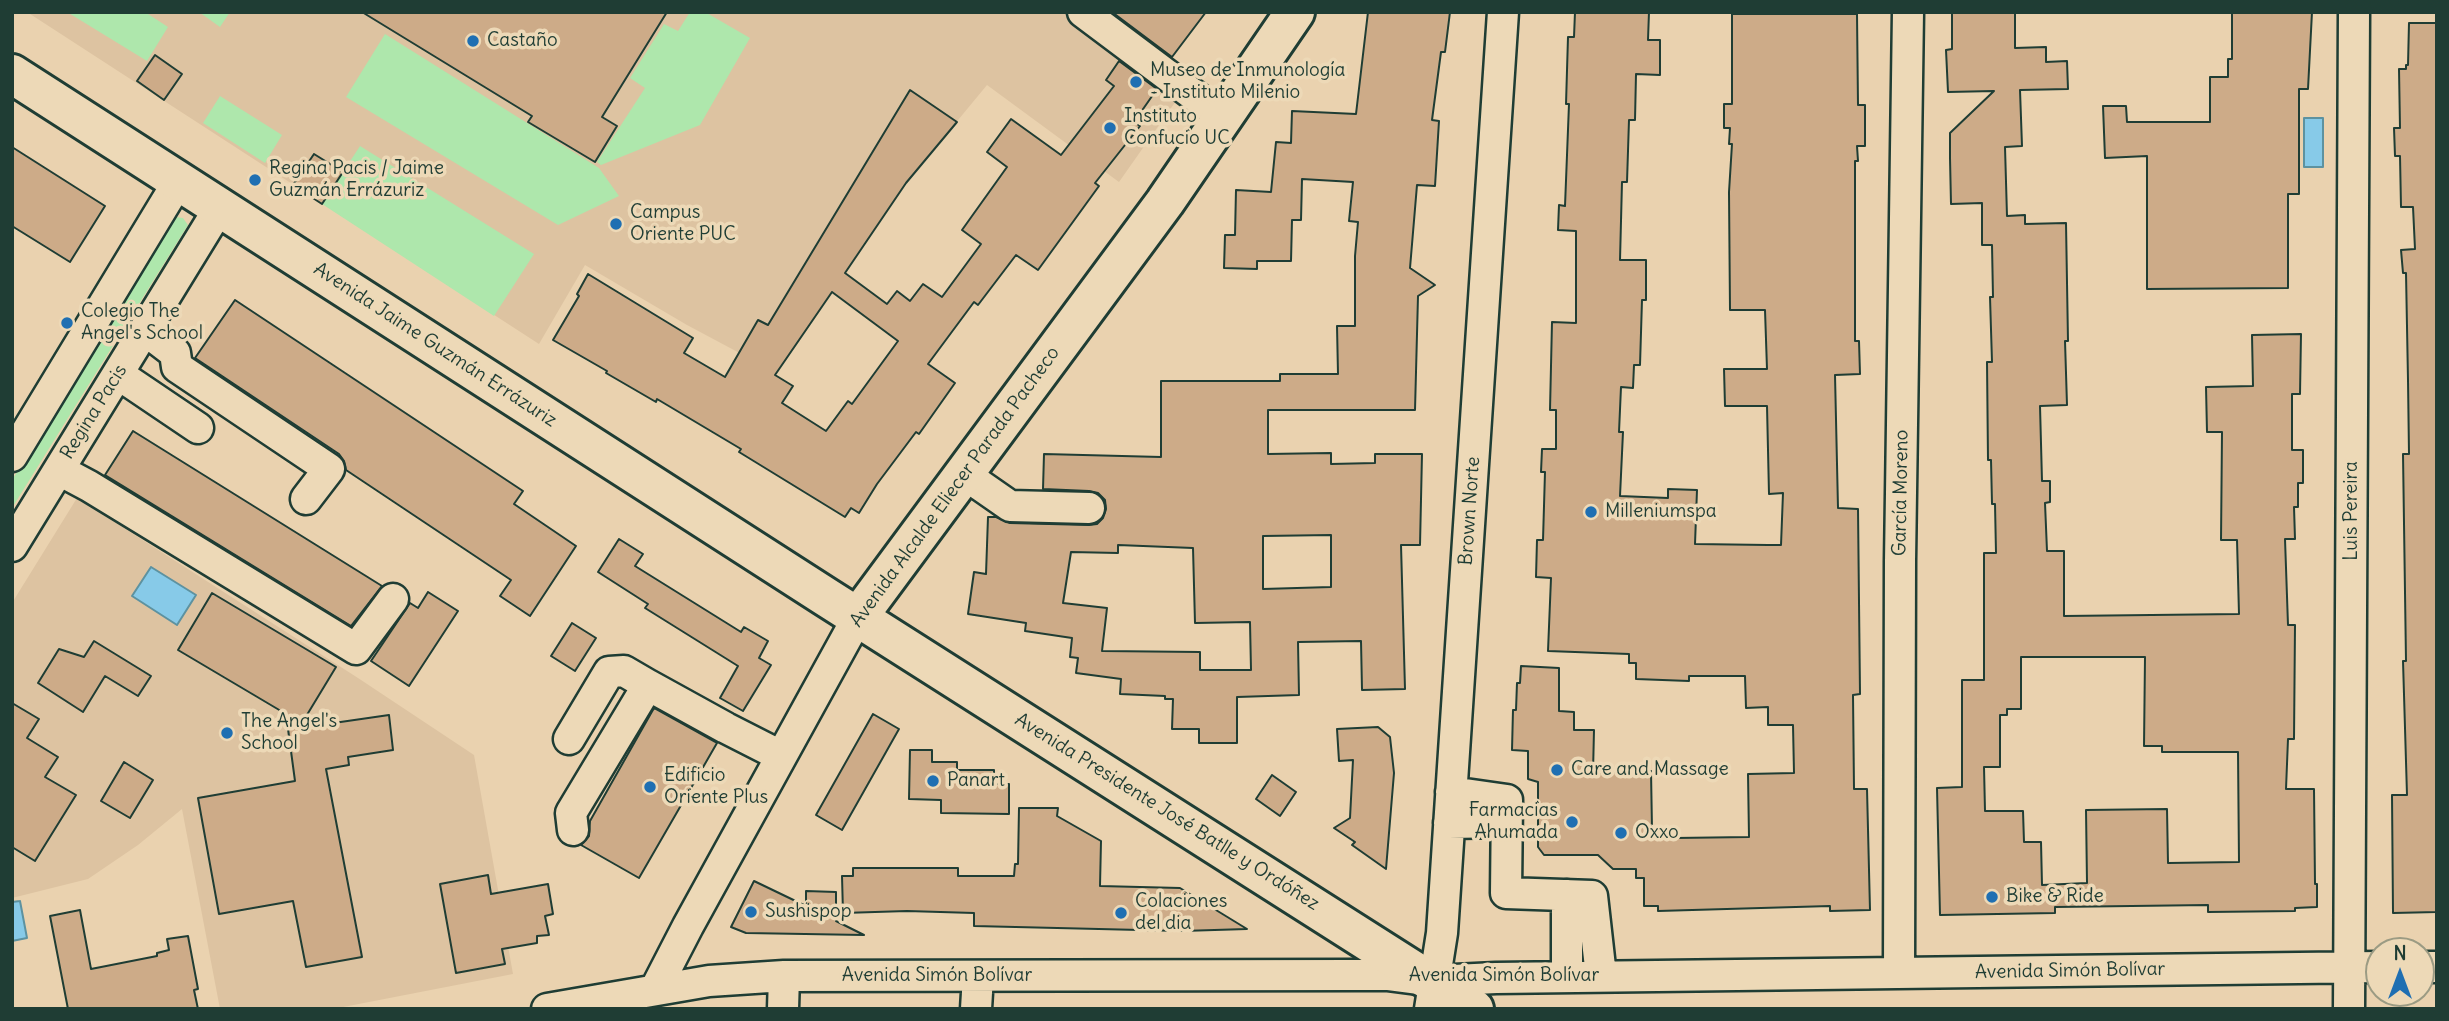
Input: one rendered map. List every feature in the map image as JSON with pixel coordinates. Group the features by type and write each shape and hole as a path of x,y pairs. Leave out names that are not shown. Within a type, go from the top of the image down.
{"main road":[{"name":"Avenida Alcalde Eliecer Parada Pacheco","path":"858,617 1165,202 1296,12"},
{"name":"Avenida Jaime Guzmán Errázuriz","path":"12,74 858,617"},
{"name":"Avenida Presidente José Batlle y Ordóñez","path":"858,617 1432,995 1474,1009"}],"street":[{"path":"1083,12 1223,117"},
{"name":"Brown Norte","path":"1432,995 1442,933 1503,12"},
{"name":"García Moreno","path":"1899,973 1900,574 1908,12"},
{"name":"Luis Pereira","path":"2349,1009 2354,12"},
{"path":"12,456 178,181"},
{"name":"Regina Pacis","path":"12,546 220,207"},
{"path":"145,330 175,353 177,367 329,469 306,499"},
{"path":"118,374 198,428"},
{"path":"59,470 356,649 393,599"},
{"path":"964,474 1010,506 1089,508"},
{"name":"Avenida Alcalde Eliecer Parada Pacheco","path":"656,988 858,617"},
{"path":"569,739 609,672 624,671 781,756"},
{"path":"573,830 571,813 648,685"},
{"path":"1451,792 1507,811"},
{"path":"1449,823 1507,811"},
{"path":"1507,811 1506,893 1580,895"},
{"path":"1580,895 1601,976"},
{"path":"1567,977 1580,895"},
{"name":"Avenida Simón Bolívar","path":"547,1009 656,988 784,976 1376,975 1432,995 1567,977 2365,967"},
{"path":"783,1009 784,976"},
{"path":"976,1009 978,976"}],"shaded area":[{"name":"Campus Oriente PUC","path":"27,12 1104,12 1190,81 1119,182 987,85 906,183 777,373 687,325 585,265 539,344"},
{"name":"The Angel's School","path":"77,498 474,755 513,974 333,1009 220,1009 182,809 138,845 88,879 12,898 12,603"}],"green space":[{"path":"67,12 145,12 168,27 147,61"},
{"path":"199,12 230,12 220,27"},
{"path":"690,12 705,12 750,38 700,125 601,165 597,162 645,88 630,78 664,24 678,31"},
{"path":"385,34 599,168 619,196 558,225 346,97"},
{"path":"220,96 282,135 265,163 203,123"},
{"path":"360,146 534,254 494,316 322,204"},
{"path":"175,217 183,218 188,225 12,508 12,480"}],"water":[{"path":"2304,118 2323,118 2323,167 2304,167"},
{"path":"151,567 196,595 177,625 132,596"},
{"path":"20,901 27,938 12,941 12,902"}],"building":[{"path":"362,12 667,12 602,117 617,126 595,162 528,122 532,116"},
{"path":"1112,12 1206,12 1172,57"},
{"path":"1368,12 1450,12 1445,52 1441,52 1432,120 1439,121 1435,186 1417,185 1410,268 1435,285 1418,296 1415,410 1268,410 1268,454 1331,453 1331,464 1375,463 1375,454 1422,454 1420,545 1401,545 1405,689 1362,690 1361,641 1298,642 1299,695 1237,697 1237,743 1199,743 1199,729 1172,729 1173,699 1165,699 1165,696 1120,694 1121,679 1076,673 1078,658 1070,657 1072,638 1025,631 1026,623 968,614 974,572 986,574 988,517 996,517 1010,523 1089,525 1097,524 1103,518 1105,500 1098,493 1043,489 1044,454 1161,457 1161,381 1280,381 1280,374 1338,374 1337,326 1355,326 1358,222 1349,221 1353,182 1302,179 1301,220 1292,220 1291,261 1257,261 1257,269 1224,268 1225,235 1235,235 1236,190 1271,192 1276,142 1291,143 1292,111 1356,114","holes":["1331,535 1331,587 1263,589 1263,536","1118,545 1193,548 1195,623 1250,622 1251,670 1200,670 1200,652 1102,651 1107,608 1063,603 1071,552 1118,553"]},
{"path":"1575,12 1649,12 1648,40 1660,40 1660,75 1636,74 1635,120 1629,120 1627,182 1622,182 1620,260 1646,260 1646,300 1642,300 1640,365 1634,365 1633,388 1621,387 1619,432 1623,432 1620,496 1668,498 1668,489 1697,490 1695,544 1768,545 1781,545 1783,493 1769,494 1767,406 1725,406 1724,369 1767,369 1765,310 1730,310 1729,192 1732,144 1729,144 1730,128 1724,128 1724,104 1732,104 1732,14 1857,14 1858,105 1865,105 1865,146 1857,146 1858,161 1855,161 1855,341 1859,341 1860,374 1835,375 1838,508 1858,509 1860,694 1853,695 1854,789 1867,789 1870,910 1830,911 1830,906 1658,911 1658,906 1644,906 1644,878 1636,878 1636,869 1613,869 1598,855 1544,855 1538,847 1538,782 1528,779 1528,751 1512,750 1513,710 1516,710 1521,666 1559,668 1559,711 1574,712 1574,730 1594,730 1593,773 1651,771 1652,829 1674,829 1675,838 1749,837 1748,774 1794,773 1793,725 1768,725 1768,707 1746,708 1745,676 1689,676 1689,681 1636,679 1636,663 1629,663 1629,654 1548,651 1551,578 1536,577 1537,540 1543,540 1545,472 1541,472 1542,449 1556,449 1556,410 1550,410 1552,322 1576,323 1576,231 1558,230 1559,205 1565,206 1569,104 1566,104 1568,37 1574,37"},
{"path":"1952,12 2015,12 2015,48 2046,47 2046,62 2067,61 2068,89 2020,90 2022,146 2005,147 2007,216 2025,215 2025,224 2066,223 2067,405 2040,406 2042,481 2050,481 2050,502 2045,503 2047,551 2064,551 2064,616 2239,614 2237,540 2221,540 2222,432 2207,432 2206,387 2253,386 2252,335 2301,334 2300,394 2292,394 2292,450 2303,450 2303,483 2298,483 2298,507 2294,507 2295,539 2285,539 2288,625 2295,625 2294,739 2288,739 2286,789 2314,789 2317,907 2295,908 2295,911 2208,912 2208,905 2055,907 2055,913 1940,915 1937,788 1962,787 1962,680 1984,680 1984,553 1996,553 1995,504 1992,504 1991,460 1988,460 1987,362 1992,362 1992,245 1982,245 1982,203 1951,204 1950,158 1950,133 1994,91 1948,92 1946,50 1952,49","holes":["2021,657 2145,657 2144,746 2162,746 2162,752 2238,752 2239,862 2168,863 2167,809 2086,810 2087,883 2042,885 2041,842 2024,842 2023,811 1985,811 1984,767 2000,767 2000,715 2007,715 2007,709 2021,709"]},
{"path":"2232,12 2312,12 2308,89 2299,89 2299,194 2288,194 2288,288 2147,289 2147,156 2105,158 2103,106 2126,106 2127,122 2210,122 2210,77 2228,77 2228,59 2232,59"},
{"path":"2409,23 2437,23 2437,912 2393,913 2392,795 2407,795 2403,661 2406,661 2403,454 2409,454 2406,273 2403,273 2401,250 2415,249 2413,207 2401,207 2400,156 2395,156 2394,128 2400,128 2399,69 2406,69 2408,65"},
{"path":"155,55 182,74 164,100 137,81"},
{"path":"1119,61 1157,89 1134,122 1140,126 1095,183 1099,186 1038,270 1016,255 978,305 974,302 928,364 955,383 919,434 916,432 877,484 859,513 851,508 845,517 739,452 741,449 553,340 579,296 577,294 588,274 693,338 684,353 725,377 758,320 768,325 910,90 957,122 906,183 845,273 887,304 897,291 910,301 923,284 942,297 981,244 962,230 1007,167 987,152 1011,119 1061,155 1114,86 1106,80","holes":["832,292 898,341 852,404 848,401 826,431 782,403 793,386 775,375"]},
{"path":"12,147 105,206 70,262 12,226"},
{"path":"314,154 343,172 322,204 293,185"},
{"path":"235,300 523,491 514,504 576,546 530,616 500,596 511,580 346,470 339,454 195,358"},
{"path":"133,431 382,586 351,626 105,475"},
{"path":"619,539 643,554 635,566 741,632 744,627 768,641 759,658 771,665 743,711 720,698 738,666 645,608 648,604 598,572"},
{"path":"428,592 458,611 409,686 371,661 410,603 418,608"},
{"path":"212,593 336,667 299,728 389,715 393,750 348,757 349,765 326,769 362,957 306,967 293,901 219,914 198,798 295,781 286,714 178,650"},
{"path":"572,623 596,638 575,671 551,656"},
{"path":"94,641 151,676 138,696 105,676 83,712 38,683 59,649 84,657"},
{"path":"12,703 39,719 27,738 58,757 45,777 76,795 35,861 12,847"},
{"name":"Edificio Oriente Plus","path":"654,708 717,743 639,878 581,845 589,836 590,821"},
{"path":"873,714 899,729 842,830 816,815"},
{"path":"1378,727 1390,737 1394,773 1386,869 1352,845 1355,842 1334,828 1350,818 1353,760 1339,761 1337,729"},
{"path":"910,750 932,750 932,762 957,762 957,770 994,770 994,784 1009,784 1009,814 941,813 941,800 909,799"},
{"path":"124,762 153,780 130,818 101,801"},
{"path":"1272,775 1296,792 1280,816 1256,799"},
{"path":"1019,808 1058,808 1057,816 1101,841 1100,886 1180,888 1247,929 1182,931 974,926 974,913 843,913 842,876 853,876 853,868 958,868 958,876 1014,876 1015,864 1018,864"},
{"path":"488,875 491,894 548,884 553,914 545,916 549,935 537,936 537,943 502,949 505,964 456,973 440,884"},
{"path":"754,881 806,906 806,891 836,892 836,921 864,935 746,933 731,927"},
{"path":"80,910 91,969 157,956 157,953 169,950 167,939 188,936 198,989 194,990 198,1009 68,1009 50,916"}],"place":[{"name":"Castaño","path":"473,41"},
{"name":"Museo de Inmunología - Instituto Milenio","path":"1136,82"},
{"name":"Instituto Confucio UC","path":"1110,128"},
{"name":"Regina Pacis / Jaime Guzmán Errázuriz","path":"255,180"},
{"name":"Campus Oriente PUC","path":"616,224"},
{"name":"Colegio The Angel's School","path":"67,323"},
{"name":"Milleniumspa","path":"1591,512"},
{"name":"The Angel's School","path":"227,733"},
{"name":"Care and Massage","path":"1557,770"},
{"name":"Panart","path":"933,781"},
{"name":"Edificio Oriente Plus","path":"650,787"},
{"name":"Farmacias Ahumada","path":"1572,822"},
{"name":"Oxxo","path":"1621,833"},
{"name":"Bike & Ride","path":"1992,897"},
{"name":"Sushispop","path":"751,912"},
{"name":"Colaciones del dia","path":"1121,913"}]}
